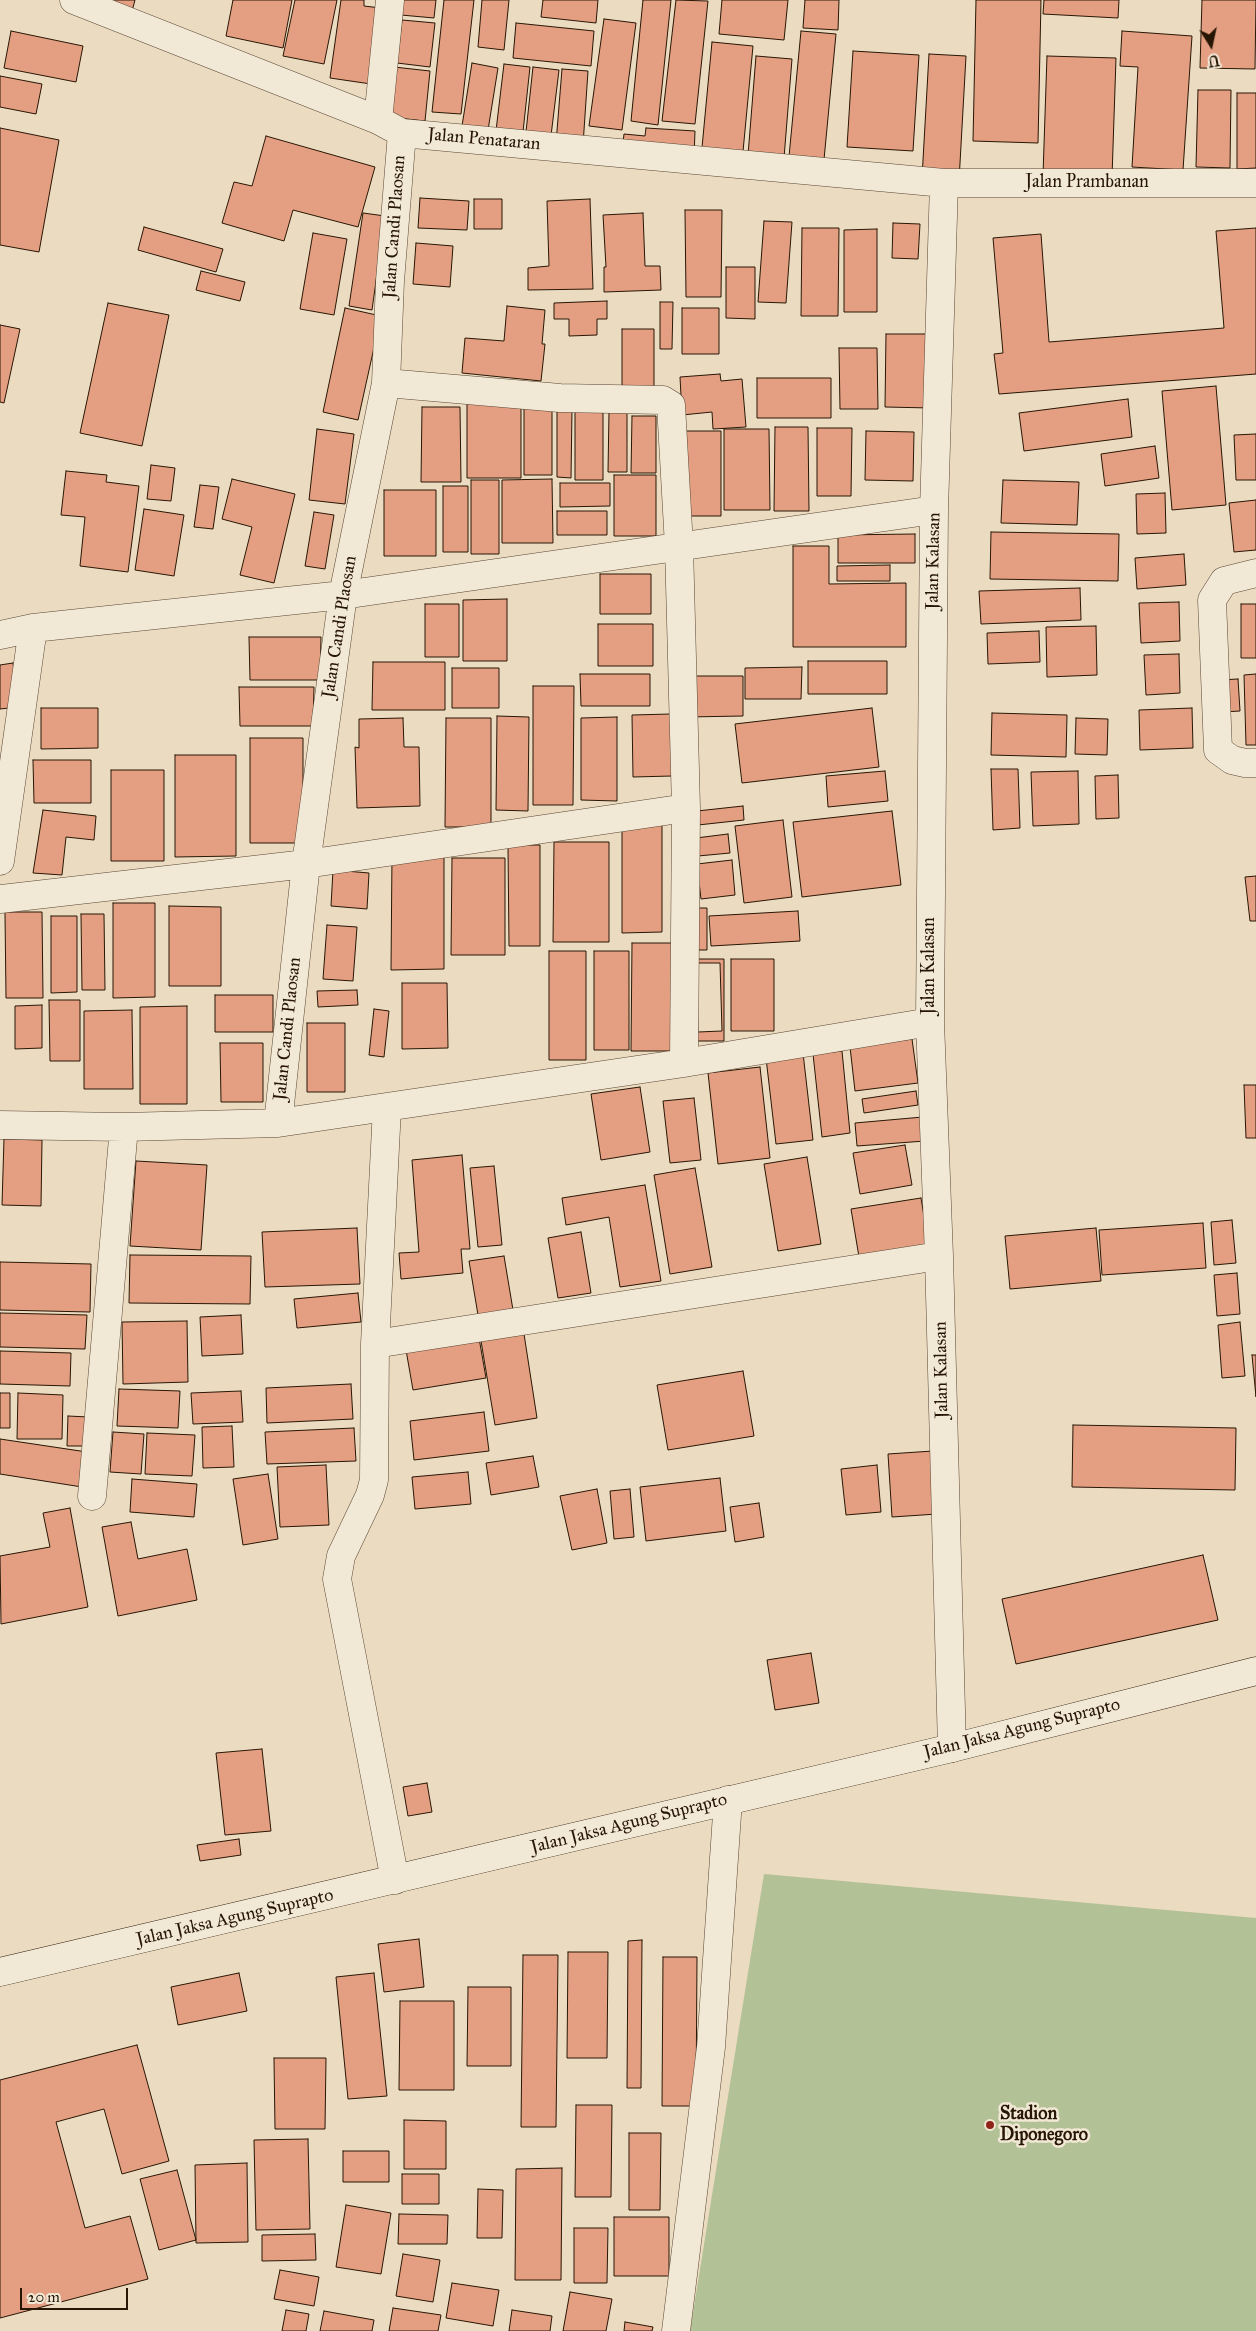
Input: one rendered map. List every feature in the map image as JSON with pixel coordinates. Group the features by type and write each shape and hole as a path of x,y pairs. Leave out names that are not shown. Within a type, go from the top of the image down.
{"street":[{"name":"Jalan Penataran","path":"74,0 378,120 402,133 931,183"},
{"path":"378,120 390,0"},
{"name":"Jalan Candi Plaosan","path":"278,1123 306,864 343,595 386,383 390,280 402,133"},
{"name":"Jalan Prambanan","path":"931,183 1256,183"},
{"name":"Jalan Kalasan","path":"931,183 934,510 930,1022 939,1256 952,1748"},
{"path":"386,383 560,398 663,400 671,405 673,412 679,546 686,808 684,1063"},
{"path":"0,635 33,628 343,595 934,510"},
{"path":"1256,573 1224,581 1212,600 1218,750 1232,760 1256,763"},
{"path":"0,862 33,628"},
{"path":"0,899 306,864 686,808"},
{"path":"0,1125 124,1127 278,1123 684,1063 930,1022"},
{"path":"387,1108 374,1344 374,1480 370,1495 341,1556 337,1579 395,1880"},
{"path":"92,1496 124,1127"},
{"path":"374,1344 939,1256"},
{"name":"Jalan Jaksa Agung Suprapto","path":"0,1972 952,1748 1256,1671"},
{"path":"676,2331 711,2047 728,1800"}],"green space":[{"name":"Stadion Diponegoro","path":"764,1874 1256,1918 1256,2331 690,2331"}],"building":[{"path":"83,0 135,0 131,15"},
{"path":"233,0 292,0 283,48 226,36"},
{"path":"295,0 337,0 324,64 283,56"},
{"path":"341,0 364,0 364,6 381,8 371,84 330,78"},
{"path":"402,0 436,0 434,18 401,15"},
{"path":"444,0 474,0 461,114 432,112"},
{"path":"482,0 509,0 504,50 478,47"},
{"path":"543,0 598,0 596,23 541,17"},
{"path":"643,0 671,0 658,125 631,121"},
{"path":"676,0 708,1 695,124 662,121"},
{"path":"722,0 788,0 784,40 719,34"},
{"path":"805,0 839,0 838,30 803,28"},
{"path":"976,0 1041,0 1038,143 973,141"},
{"path":"1044,0 1119,0 1118,18 1043,14"},
{"path":"1202,0 1256,0 1255,69 1200,68"},
{"path":"604,19 636,23 622,130 589,126"},
{"path":"402,20 435,23 430,67 397,63"},
{"path":"516,23 594,31 591,66 513,58"},
{"path":"11,31 83,46 76,82 4,68"},
{"path":"801,31 836,34 823,170 788,167"},
{"path":"1122,31 1192,36 1183,170 1132,167 1138,67 1120,66"},
{"path":"712,42 753,46 742,162 701,158"},
{"path":"853,51 919,55 913,151 847,147"},
{"path":"929,54 966,56 959,181 922,178"},
{"path":"756,56 792,59 784,158 748,155"},
{"path":"1047,56 1116,58 1112,177 1043,175"},
{"path":"472,63 498,68 488,130 462,126"},
{"path":"504,64 530,67 522,141 495,139"},
{"path":"394,67 430,71 425,121 389,117"},
{"path":"533,67 559,70 550,144 525,141"},
{"path":"562,69 588,71 583,145 556,143"},
{"path":"0,76 42,84 36,114 0,107"},
{"path":"1198,90 1231,90 1230,168 1196,167"},
{"path":"1237,93 1256,93 1256,168 1237,169"},
{"path":"0,128 59,140 39,252 0,245"},
{"path":"646,128 695,131 694,157 622,151 624,134 645,136"},
{"path":"266,136 375,167 358,227 293,210 284,241 222,223 234,182 252,186"},
{"path":"420,198 469,201 467,230 418,228"},
{"path":"474,199 502,199 502,229 474,229"},
{"path":"590,199 593,289 528,290 528,268 549,266 547,201"},
{"path":"685,210 722,210 721,297 686,297"},
{"path":"363,213 385,216 372,310 349,306"},
{"path":"643,213 645,266 660,266 661,290 604,292 604,267 606,267 603,215"},
{"path":"764,221 792,222 786,303 758,302"},
{"path":"893,223 920,224 918,259 892,258"},
{"path":"144,227 223,249 216,272 138,250"},
{"path":"802,228 839,228 838,316 801,316"},
{"path":"1256,228 1256,374 999,394 994,354 1003,353 993,238 1041,234 1049,342 1224,328 1216,231"},
{"path":"877,229 877,312 844,312 844,230"},
{"path":"313,233 347,239 334,315 300,309"},
{"path":"416,243 453,246 450,287 413,284"},
{"path":"726,267 755,267 755,319 726,318"},
{"path":"201,271 245,282 240,301 196,290"},
{"path":"607,301 607,319 597,319 597,335 569,336 569,319 554,319 554,303"},
{"path":"660,302 673,302 672,349 660,349"},
{"path":"108,303 169,315 142,446 80,433"},
{"path":"507,306 545,310 542,344 545,344 541,381 462,373 465,338 504,341"},
{"path":"345,308 381,316 358,420 323,412"},
{"path":"682,308 719,308 719,354 682,354"},
{"path":"0,325 20,329 4,403 0,402"},
{"path":"622,329 654,329 654,391 622,391"},
{"path":"886,334 931,334 931,408 885,407"},
{"path":"839,348 877,348 878,409 840,409"},
{"path":"720,374 721,381 742,379 746,427 713,429 712,412 682,415 680,377"},
{"path":"757,378 831,378 831,418 757,418"},
{"path":"1216,386 1226,505 1172,510 1162,391"},
{"path":"1128,399 1132,437 1024,451 1019,413"},
{"path":"467,403 521,403 521,478 467,478"},
{"path":"422,407 460,407 461,482 421,482"},
{"path":"524,407 552,407 552,475 524,475"},
{"path":"557,409 572,409 571,478 557,477"},
{"path":"575,409 603,410 603,480 575,480"},
{"path":"609,412 627,413 627,472 608,472"},
{"path":"632,416 656,416 656,473 631,473"},
{"path":"775,427 808,427 809,511 774,511"},
{"path":"817,428 852,428 851,496 817,496"},
{"path":"317,429 354,434 345,504 309,500"},
{"path":"724,429 769,429 770,510 724,510"},
{"path":"681,431 721,431 721,516 681,516"},
{"path":"866,431 914,432 913,481 865,480"},
{"path":"1256,434 1256,480 1236,480 1234,435"},
{"path":"1155,446 1159,478 1105,486 1101,454"},
{"path":"151,465 175,468 171,501 147,499"},
{"path":"66,471 107,475 106,482 139,486 128,572 80,566 85,517 61,515"},
{"path":"614,475 656,475 656,536 614,536"},
{"path":"232,479 295,494 274,583 240,575 252,527 222,519"},
{"path":"552,479 553,543 502,543 502,480"},
{"path":"471,480 499,480 499,554 471,554"},
{"path":"1003,480 1079,482 1077,525 1001,523"},
{"path":"560,483 610,483 610,506 560,507"},
{"path":"200,485 219,487 213,529 194,527"},
{"path":"443,486 468,486 468,552 443,552"},
{"path":"384,490 436,490 436,556 384,556"},
{"path":"1165,493 1166,533 1137,534 1136,494"},
{"path":"1256,500 1256,550 1234,552 1229,503"},
{"path":"144,509 184,515 174,576 135,570"},
{"path":"557,511 607,511 607,535 557,535"},
{"path":"314,512 334,515 325,569 305,566"},
{"path":"991,532 1119,534 1118,581 990,579"},
{"path":"915,534 915,563 838,563 838,535"},
{"path":"793,546 829,546 829,584 906,583 906,647 793,647"},
{"path":"1184,554 1186,585 1137,589 1135,558"},
{"path":"890,565 890,581 837,581 837,566"},
{"path":"600,574 651,574 651,614 600,614"},
{"path":"1080,588 1081,620 981,624 979,591"},
{"path":"507,599 507,661 463,661 463,600"},
{"path":"1179,602 1180,641 1141,643 1139,603"},
{"path":"425,604 459,604 459,657 425,657"},
{"path":"1241,604 1256,604 1256,658 1241,658"},
{"path":"598,624 653,624 653,666 598,666"},
{"path":"1096,626 1097,675 1047,677 1046,627"},
{"path":"1039,631 1040,662 988,664 987,633"},
{"path":"249,637 321,637 320,680 250,680"},
{"path":"1179,654 1180,693 1146,695 1144,655"},
{"path":"808,661 887,661 887,694 808,694"},
{"path":"373,662 445,662 445,710 372,710"},
{"path":"13,663 18,707 0,709 0,665"},
{"path":"802,667 801,699 745,699 745,668"},
{"path":"452,668 499,668 499,708 452,708"},
{"path":"580,674 650,674 650,706 581,706"},
{"path":"1256,674 1256,745 1246,745 1244,675"},
{"path":"687,676 743,676 743,716 687,717"},
{"path":"1238,679 1240,711 1222,712 1220,680"},
{"path":"533,686 574,686 573,805 533,805"},
{"path":"239,687 314,687 313,726 240,726"},
{"path":"41,708 98,708 98,748 41,749"},
{"path":"872,708 879,767 742,783 735,724"},
{"path":"1192,708 1193,748 1140,750 1139,710"},
{"path":"992,713 1067,715 1066,757 991,755"},
{"path":"671,714 672,776 633,777 632,715"},
{"path":"497,716 529,717 528,811 496,810"},
{"path":"617,717 617,801 581,800 581,718"},
{"path":"403,718 404,747 419,747 420,806 357,808 355,747 359,748 359,719"},
{"path":"446,718 491,718 491,827 445,827"},
{"path":"1076,718 1108,719 1107,755 1075,754"},
{"path":"250,738 303,738 303,843 250,843"},
{"path":"175,755 236,755 236,856 175,857"},
{"path":"33,760 91,760 91,803 34,803"},
{"path":"991,769 1018,769 1020,828 993,830"},
{"path":"111,770 164,770 164,861 111,861"},
{"path":"885,771 888,801 828,807 826,776"},
{"path":"1078,771 1079,824 1033,826 1031,772"},
{"path":"1118,775 1119,818 1096,819 1095,776"},
{"path":"743,806 744,820 698,825 697,811"},
{"path":"43,810 96,816 94,840 66,837 62,875 33,873"},
{"path":"892,811 901,885 802,897 793,822"},
{"path":"783,820 792,897 744,903 735,826"},
{"path":"622,825 662,825 662,932 622,933"},
{"path":"728,834 730,853 698,856 696,838"},
{"path":"554,842 609,842 609,942 553,942"},
{"path":"508,845 540,845 540,946 509,946"},
{"path":"392,855 444,855 444,969 391,970"},
{"path":"452,858 505,858 505,955 451,955"},
{"path":"732,860 735,895 701,899 697,864"},
{"path":"333,870 369,873 367,909 331,906"},
{"path":"1256,876 1256,921 1250,921 1245,877"},
{"path":"113,903 155,903 155,997 113,998"},
{"path":"169,906 221,907 221,986 169,986"},
{"path":"687,908 707,908 707,950 687,950"},
{"path":"798,911 800,941 711,946 709,916"},
{"path":"5,912 42,912 43,998 6,998"},
{"path":"81,914 104,914 105,990 82,990"},
{"path":"51,916 77,916 77,992 51,993"},
{"path":"327,925 357,927 353,981 323,979"},
{"path":"632,943 673,943 672,1051 631,1051"},
{"path":"549,951 586,951 586,1060 549,1060"},
{"path":"594,951 629,951 629,1050 594,1050"},
{"path":"696,959 724,959 724,1041 696,1041"},
{"path":"731,959 774,959 774,1031 731,1031"},
{"path":"696,963 720,963 722,1031 698,1032"},
{"path":"402,983 447,983 448,1048 402,1049"},
{"path":"357,990 358,1005 318,1007 317,991"},
{"path":"215,995 273,995 273,1032 215,1032"},
{"path":"49,1000 80,1000 80,1061 50,1061"},
{"path":"42,1005 42,1048 15,1049 15,1006"},
{"path":"187,1006 187,1104 140,1104 140,1007"},
{"path":"374,1009 389,1011 384,1057 369,1055"},
{"path":"132,1010 133,1089 84,1089 84,1011"},
{"path":"307,1023 345,1023 345,1092 307,1092"},
{"path":"912,1039 918,1083 855,1091 850,1047"},
{"path":"220,1043 263,1043 263,1102 221,1102"},
{"path":"842,1051 850,1133 822,1137 813,1054"},
{"path":"803,1053 813,1140 776,1144 766,1058"},
{"path":"760,1067 770,1158 718,1164 708,1073"},
{"path":"1244,1085 1256,1085 1256,1138 1246,1138"},
{"path":"640,1087 650,1152 601,1160 591,1094"},
{"path":"916,1091 918,1105 864,1113 862,1099"},
{"path":"694,1098 701,1160 670,1163 663,1101"},
{"path":"923,1117 925,1141 857,1146 855,1123"},
{"path":"4,1139 42,1140 41,1206 2,1205"},
{"path":"905,1145 912,1185 860,1194 853,1153"},
{"path":"462,1155 470,1249 461,1249 463,1273 401,1279 399,1253 419,1252 412,1160"},
{"path":"807,1157 821,1244 778,1251 764,1164"},
{"path":"136,1161 207,1165 201,1250 130,1246"},
{"path":"494,1166 502,1245 478,1247 470,1168"},
{"path":"695,1168 712,1267 670,1274 654,1175"},
{"path":"645,1185 661,1281 620,1287 609,1217 566,1225 562,1198"},
{"path":"921,1198 929,1246 859,1257 851,1209"},
{"path":"1232,1220 1236,1263 1214,1265 1211,1222"},
{"path":"1203,1223 1206,1268 1102,1275 1099,1230"},
{"path":"357,1228 360,1284 265,1287 262,1232"},
{"path":"1096,1228 1101,1281 1010,1289 1005,1236"},
{"path":"581,1232 591,1293 558,1298 548,1238"},
{"path":"130,1255 251,1256 250,1304 129,1303"},
{"path":"504,1256 513,1310 478,1315 469,1261"},
{"path":"0,1262 91,1264 90,1312 0,1310"},
{"path":"1237,1273 1240,1314 1217,1316 1214,1275"},
{"path":"358,1293 361,1322 297,1328 294,1299"},
{"path":"0,1313 87,1315 85,1349 0,1347"},
{"path":"241,1315 243,1354 202,1356 200,1317"},
{"path":"187,1321 188,1382 123,1384 122,1322"},
{"path":"1240,1322 1245,1376 1222,1378 1218,1325"},
{"path":"524,1334 537,1418 495,1425 481,1341"},
{"path":"479,1338 486,1378 413,1390 406,1350"},
{"path":"0,1351 71,1353 70,1386 0,1384"},
{"path":"1252,1355 1256,1355 1256,1397"},
{"path":"743,1371 754,1436 668,1450 657,1385"},
{"path":"351,1384 353,1419 267,1423 266,1388"},
{"path":"119,1389 180,1391 178,1428 117,1426"},
{"path":"241,1391 243,1422 193,1424 191,1393"},
{"path":"0,1393 10,1393 10,1428 0,1428"},
{"path":"18,1393 63,1395 62,1439 17,1439"},
{"path":"484,1412 489,1451 414,1460 410,1421"},
{"path":"68,1416 88,1417 87,1446 67,1446"},
{"path":"1073,1425 1236,1428 1235,1490 1072,1487"},
{"path":"232,1426 234,1467 203,1468 202,1427"},
{"path":"354,1428 356,1461 267,1464 265,1432"},
{"path":"113,1432 144,1434 141,1474 110,1472"},
{"path":"147,1433 195,1435 192,1476 145,1474"},
{"path":"0,1439 87,1452 82,1487 0,1474"},
{"path":"933,1451 937,1514 892,1517 888,1454"},
{"path":"533,1456 539,1487 491,1495 486,1463"},
{"path":"326,1465 329,1525 280,1527 277,1467"},
{"path":"877,1465 881,1512 846,1515 841,1469"},
{"path":"468,1472 471,1504 415,1509 412,1477"},
{"path":"268,1474 278,1539 243,1545 233,1479"},
{"path":"720,1478 726,1531 646,1541 640,1487"},
{"path":"132,1479 197,1484 194,1517 130,1512"},
{"path":"597,1489 607,1543 572,1550 560,1496"},
{"path":"630,1489 634,1537 614,1539 610,1491"},
{"path":"759,1503 764,1537 735,1542 730,1507"},
{"path":"70,1508 88,1607 1,1624 0,1556 50,1547 43,1513"},
{"path":"131,1522 138,1559 187,1549 197,1600 118,1616 102,1527"},
{"path":"1203,1555 1218,1620 1016,1664 1002,1599"},
{"path":"811,1653 819,1703 775,1710 767,1660"},
{"path":"262,1749 271,1831 225,1835 216,1753"},
{"path":"427,1783 432,1812 408,1816 403,1787"},
{"path":"239,1839 241,1855 200,1861 197,1845"},
{"path":"419,1939 424,1987 384,1992 378,1944"},
{"path":"642,1940 641,2088 627,2088 628,1941"},
{"path":"568,1952 608,1952 607,2058 567,2058"},
{"path":"523,1955 558,1955 556,2127 521,2127"},
{"path":"663,1957 697,1957 696,2106 662,2106"},
{"path":"239,1973 247,2011 178,2025 171,1987"},
{"path":"374,1973 387,2096 348,2099 336,1977"},
{"path":"468,1987 511,1987 511,2066 467,2066"},
{"path":"400,2001 454,2001 454,2090 399,2090"},
{"path":"137,2045 169,2161 122,2174 104,2109 56,2122 85,2228 130,2216 148,2279 0,2318 0,2080"},
{"path":"274,2058 326,2058 325,2129 275,2129"},
{"path":"576,2105 612,2105 611,2197 575,2197"},
{"path":"404,2120 446,2121 446,2169 404,2169"},
{"path":"629,2133 661,2133 660,2210 629,2210"},
{"path":"308,2139 310,2229 256,2230 254,2140"},
{"path":"343,2151 389,2151 389,2182 343,2182"},
{"path":"247,2163 248,2242 196,2243 195,2165"},
{"path":"562,2168 561,2280 515,2280 516,2169"},
{"path":"177,2170 196,2240 159,2250 140,2179"},
{"path":"402,2174 439,2174 439,2204 402,2204"},
{"path":"478,2189 503,2190 502,2238 477,2238"},
{"path":"346,2205 391,2213 381,2274 336,2267"},
{"path":"399,2214 448,2215 447,2244 398,2244"},
{"path":"614,2217 669,2217 669,2276 614,2276"},
{"path":"574,2228 608,2228 607,2283 574,2283"},
{"path":"315,2234 316,2260 262,2261 262,2235"},
{"path":"403,2254 440,2260 433,2302 396,2296"},
{"path":"280,2270 319,2277 314,2306 274,2299"},
{"path":"452,2283 499,2290 493,2326 446,2318"},
{"path":"570,2292 612,2299 606,2331 563,2331"},
{"path":"393,2308 441,2315 438,2331 389,2331"},
{"path":"286,2310 309,2314 306,2331 282,2331"},
{"path":"512,2310 552,2316 550,2331 509,2331"},
{"path":"324,2311 374,2320 372,2331 320,2331"},
{"path":"625,2322 653,2327 652,2331 624,2331"}],"place":[{"name":"Stadion Diponegoro","path":"990,2125"}]}
